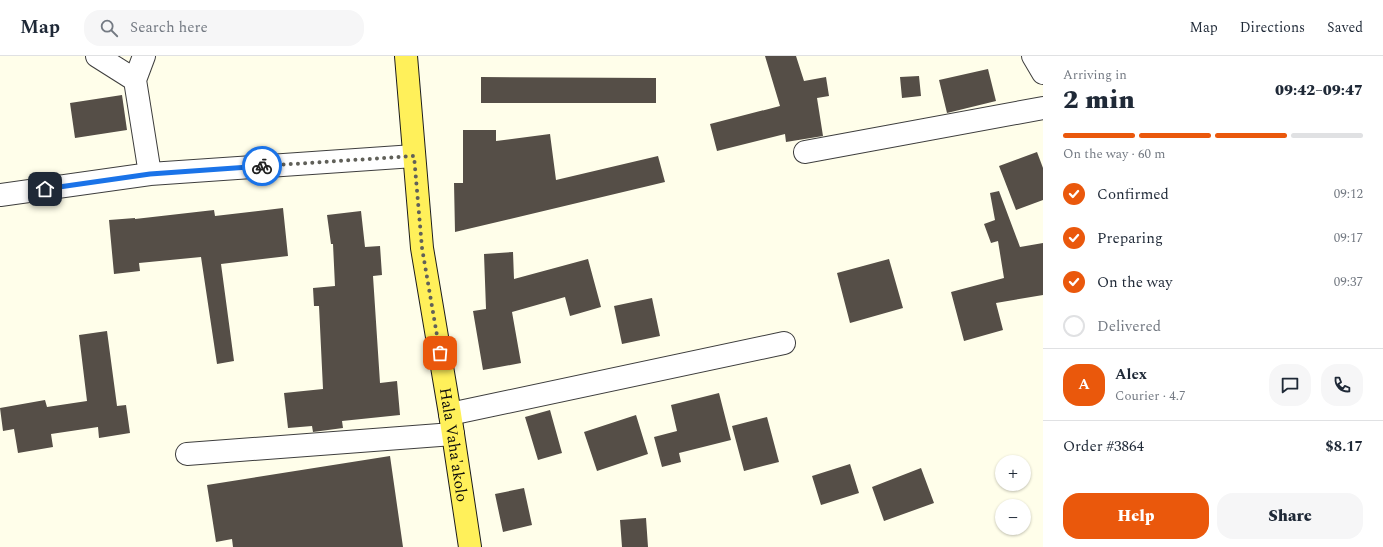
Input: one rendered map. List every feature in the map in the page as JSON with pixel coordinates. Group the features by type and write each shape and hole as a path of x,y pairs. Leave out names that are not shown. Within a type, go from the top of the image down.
{"main road":[{"name":"Hala Vaha'akolo","path":"406,56 422,248 470,547"}],"street":[{"path":"97,56 135,80"},
{"path":"144,56 135,80 150,174"},
{"path":"1033,56 1043,73"},
{"path":"805,152 1043,108"},
{"path":"0,195 150,174 414,156"},
{"path":"188,454 451,424 784,343"}],"building":[{"path":"765,56 796,56 804,81 826,77 829,96 817,98 823,136 786,142 785,134 717,151 710,124 780,106"},
{"path":"988,69 996,101 947,113 939,80"},
{"path":"919,76 921,96 902,98 900,77"},
{"path":"481,77 656,78 656,103 481,103"},
{"path":"122,95 127,130 75,138 70,103"},
{"path":"463,130 496,130 496,141 550,134 556,180 658,156 665,182 455,232 454,183 463,183"},
{"path":"1037,152 1043,168 1043,200 1016,210 999,166"},
{"path":"999,191 1020,247 1043,243 1043,295 996,303 1003,330 964,341 951,292 1004,278 998,241 991,243 984,224 995,220 990,193"},
{"path":"283,208 288,256 221,264 234,361 217,364 201,257 139,263 140,271 114,274 109,220 135,219 214,210 215,216"},
{"path":"361,211 365,247 380,246 382,275 373,276 380,383 397,381 400,415 342,421 343,428 313,432 312,426 288,428 284,393 323,389 319,306 314,306 313,288 335,286 333,244 331,244 327,215"},
{"path":"513,252 514,279 588,259 601,307 570,316 565,297 512,312 521,363 483,370 473,311 486,309 484,254"},
{"path":"889,259 903,308 850,323 837,273"},
{"path":"652,298 660,336 622,344 614,306"},
{"path":"107,331 117,406 126,405 130,433 99,438 98,427 51,434 53,447 18,453 14,429 3,431 0,408 45,400 47,407 87,401 79,335"},
{"path":"719,393 731,440 679,453 681,462 662,467 654,437 677,431 671,405"},
{"path":"550,410 562,453 538,460 525,417"},
{"path":"636,415 648,454 597,471 584,432"},
{"path":"767,417 779,462 744,471 732,426"},
{"path":"390,456 403,547 233,547 232,539 216,542 207,485"},
{"path":"850,464 859,493 821,505 812,476"},
{"path":"921,468 934,503 884,521 872,487"},
{"path":"524,488 532,525 503,532 495,494"},
{"path":"646,518 648,547 622,547 620,520"}],"way so far":[{"path":"262,166 414,156 422,248 440,353"}],"route":[{"path":"45,189 150,174 262,166"}]}
